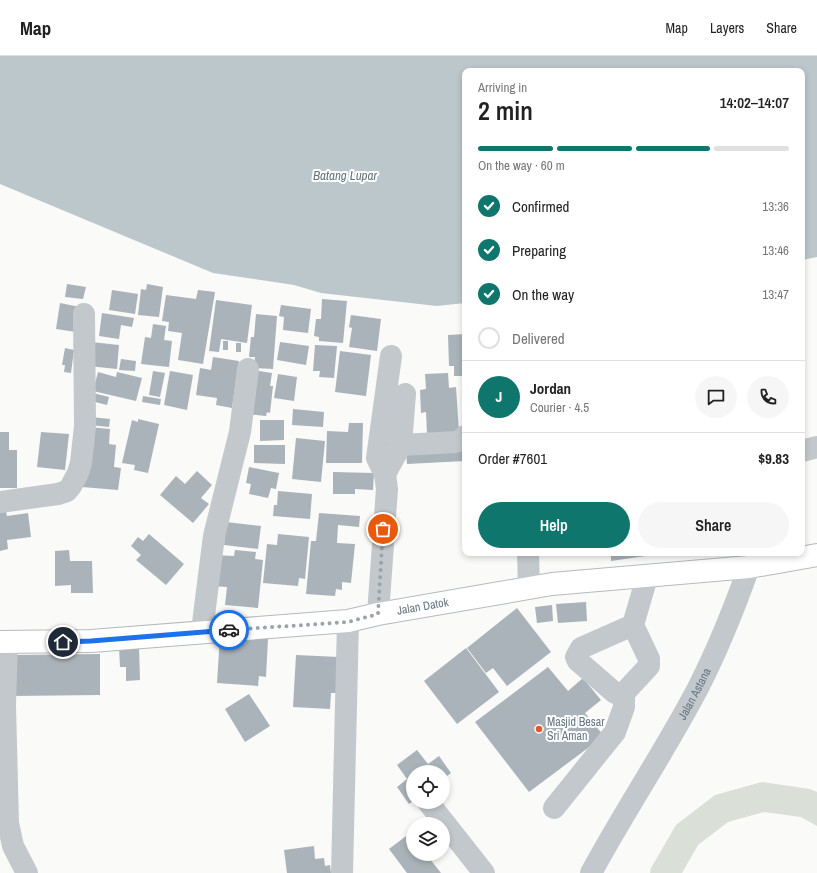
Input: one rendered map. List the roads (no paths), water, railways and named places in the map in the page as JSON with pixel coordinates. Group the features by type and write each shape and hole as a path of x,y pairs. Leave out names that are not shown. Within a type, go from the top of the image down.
{"main road":[{"path":"805,555 817,554"},
{"path":"749,567 780,556"},
{"name":"Jalan Datok","path":"4,642 91,641 348,622 378,614 552,584 749,567"}],"street":[{"path":"0,502 58,494 67,491 78,473 85,426 84,314"},
{"path":"378,614 387,489 385,474 377,458 391,356"},
{"path":"202,632 214,536 240,432 248,369"},
{"path":"385,474 401,445 405,394"},
{"path":"401,445 456,442 462,439"},
{"path":"805,450 817,447"},
{"path":"528,556 529,588"},
{"name":"Jalan Astana","path":"591,873 698,688 721,641 749,567"},
{"path":"554,808 615,732 624,707 624,693 649,666 649,659 633,625 647,577"},
{"path":"342,873 348,622"},
{"path":"624,693 620,694 615,692 578,661 576,657 581,648 633,625"},
{"path":"4,642 8,823 13,846 28,873"},
{"path":"434,809 484,873"}],"water":[{"name":"Batang Lupar","path":"0,56 817,56 817,257 805,259 805,68 462,68 462,303 437,306 321,293 294,285 213,273 0,184"}],"place":[{"name":"Masjid Besar Sri Aman","path":"539,729"}]}
